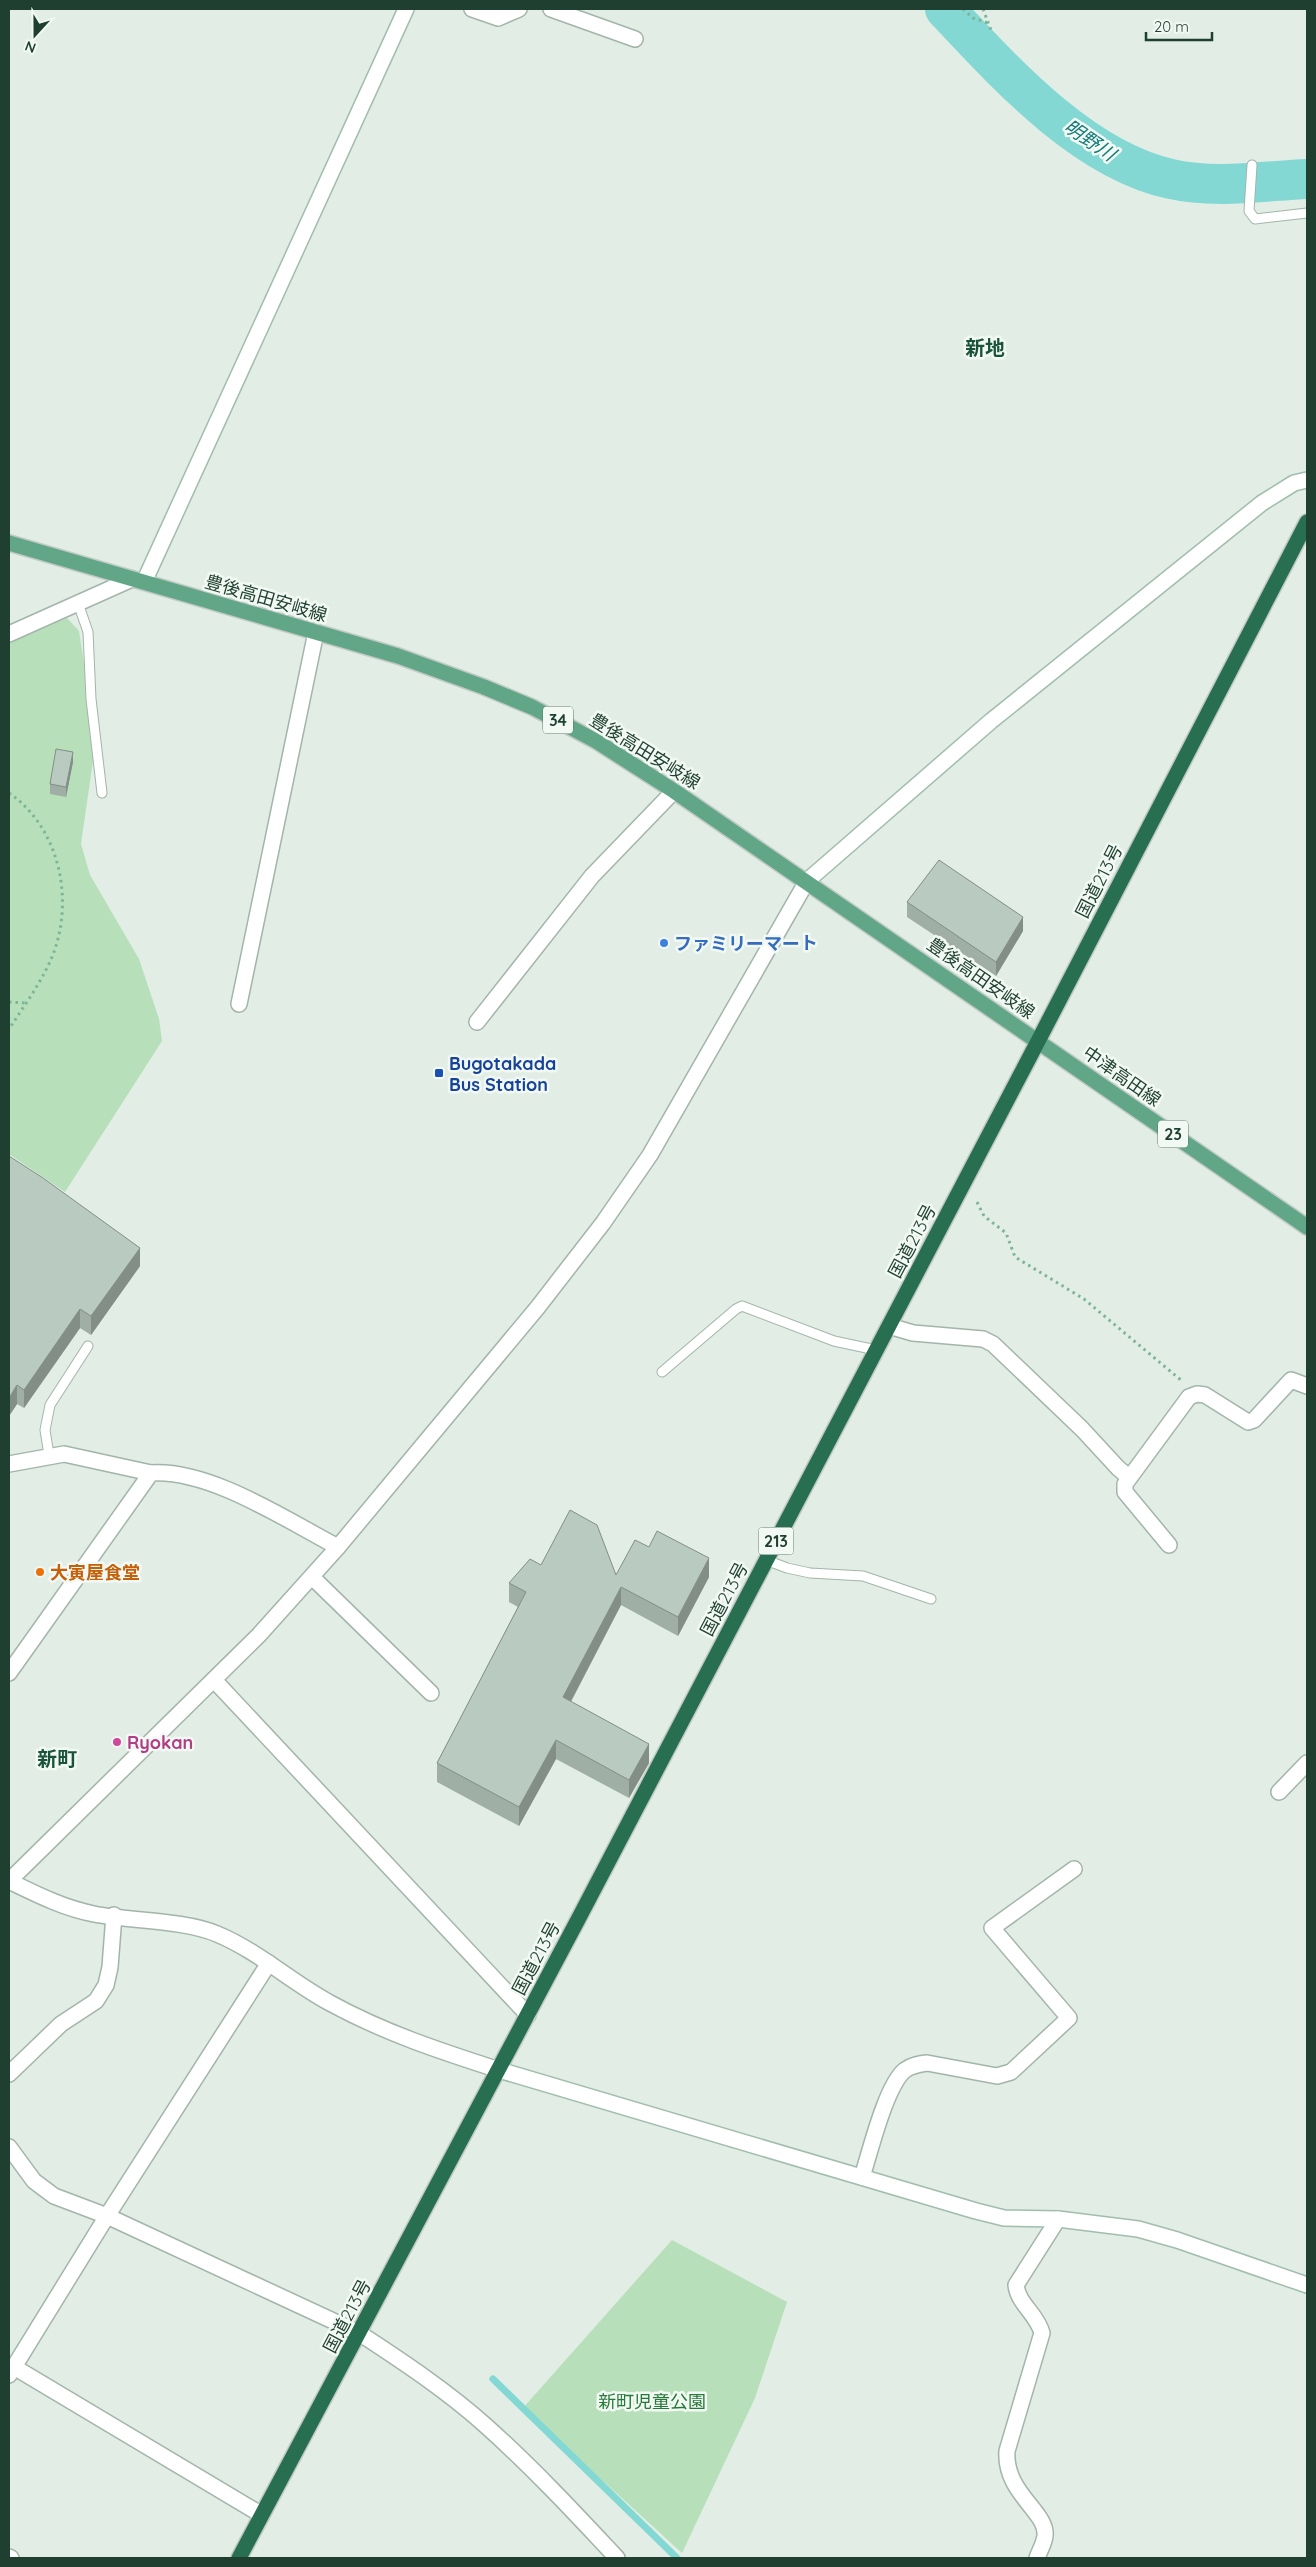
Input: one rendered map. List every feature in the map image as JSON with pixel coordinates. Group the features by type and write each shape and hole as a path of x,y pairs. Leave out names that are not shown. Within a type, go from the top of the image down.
{"highway":[{"name":"国道213号","path":"238,2558 528,2015 1038,1041 1307,522"}],"main road":[{"name":"豊後高田安岐線","path":"9,543 398,656 532,707 596,741 674,790 1038,1041"},
{"name":"中津高田線","path":"1038,1041 1307,1227"}],"street":[{"path":"9,634 78,603 138,581 406,9"},
{"path":"472,9 498,18 519,9"},
{"path":"551,9 635,39"},
{"path":"1307,480 1294,484 1254,509 991,721 807,881 650,1155 603,1223 538,1308 312,1577 214,1680 9,1881 62,1905 94,1914 114,1915 215,1932 270,1963 328,2002 364,2021 410,2042 499,2070 1004,2218 1058,2219 1138,2229 1177,2240 1307,2285"},
{"path":"239,1004 316,632"},
{"path":"476,1022 592,876 674,790"},
{"path":"889,1326 913,1333 983,1339 993,1344 1082,1429 1118,1468 1125,1474 1131,1474"},
{"path":"1170,1546 1126,1492 1124,1484 1189,1397 1197,1394 1204,1395 1248,1422 1254,1420 1291,1380 1307,1386"},
{"path":"9,1464 49,1456 78,1456 151,1473 178,1473 220,1487 338,1547"},
{"path":"9,1673 151,1473"},
{"path":"312,1577 431,1693"},
{"path":"214,1680 528,2015"},
{"path":"1279,1792 1307,1763"},
{"path":"862,2177 892,2090 906,2070 916,2064 927,2063 997,2076 1011,2072 1069,2018 992,1928 1074,1869"},
{"path":"9,2074 61,2024 96,2001 106,1985 110,1967 114,1915"},
{"path":"262,2515 11,2371 107,2216 270,1963"},
{"path":"9,2147 34,2182 54,2196 107,2216 359,2333 397,2358 484,2424 542,2478 618,2558"},
{"path":"1037,2558 1045,2537 1044,2526 1015,2487 1006,2464 1007,2451 1042,2333 1039,2322 1017,2295 1016,2285 1058,2219"}],"lane":[{"path":"1252,165 1249,211 1255,219 1307,213"},
{"path":"78,603 89,639 92,699 102,793"},
{"path":"662,1372 736,1308 742,1306 834,1341 876,1350"},
{"path":"49,1456 45,1430 50,1405 88,1346"},
{"path":"766,1560 787,1568 810,1573 863,1576 931,1599"}],"path":[{"path":"963,9 973,18 988,23"},
{"path":"984,9 992,33"},
{"path":"9,793 30,812 52,846 61,883 63,908 60,934 52,958 9,1029"},
{"path":"9,1002 26,1003"},
{"path":"977,1202 984,1216 1006,1233 1015,1257 1084,1298 1197,1394"}],"green space":[{"path":"67,618 79,631 96,740 81,844 90,875 139,959 159,1019 162,1041 65,1192 9,1154 9,643"},
{"name":"新町児童公園","path":"672,2240 787,2302 755,2398 682,2553 523,2408"}],"building":[{"path":"56,749 73,752 66,787 50,784"},
{"path":"939,860 1023,917 996,962 907,902"},
{"path":"9,1156 43,1178 140,1248 91,1316 80,1309 24,1390 17,1385 9,1398"},
{"path":"570,1510 597,1525 616,1575 635,1540 649,1547 657,1531 709,1558 678,1617 621,1587 563,1697 649,1744 629,1780 556,1740 519,1807 437,1763 526,1592 509,1583 530,1559 541,1565"}],"waterway":[{"name":"明野川","path":"945,9 993,60 1048,111 1077,134 1107,153 1138,169 1171,179 1205,184 1239,184 1307,179"},
{"path":"493,2379 677,2558"}],"place":[{"name":"ファミリーマート","path":"664,943"},
{"name":"Bugotakada Bus Station","path":"439,1073"},
{"name":"大寅屋食堂","path":"40,1572"},
{"name":"Ryokan","path":"117,1742"}],"district":[{"name":"新地","path":"985,347"},
{"name":"新町","path":"57,1758"}]}
